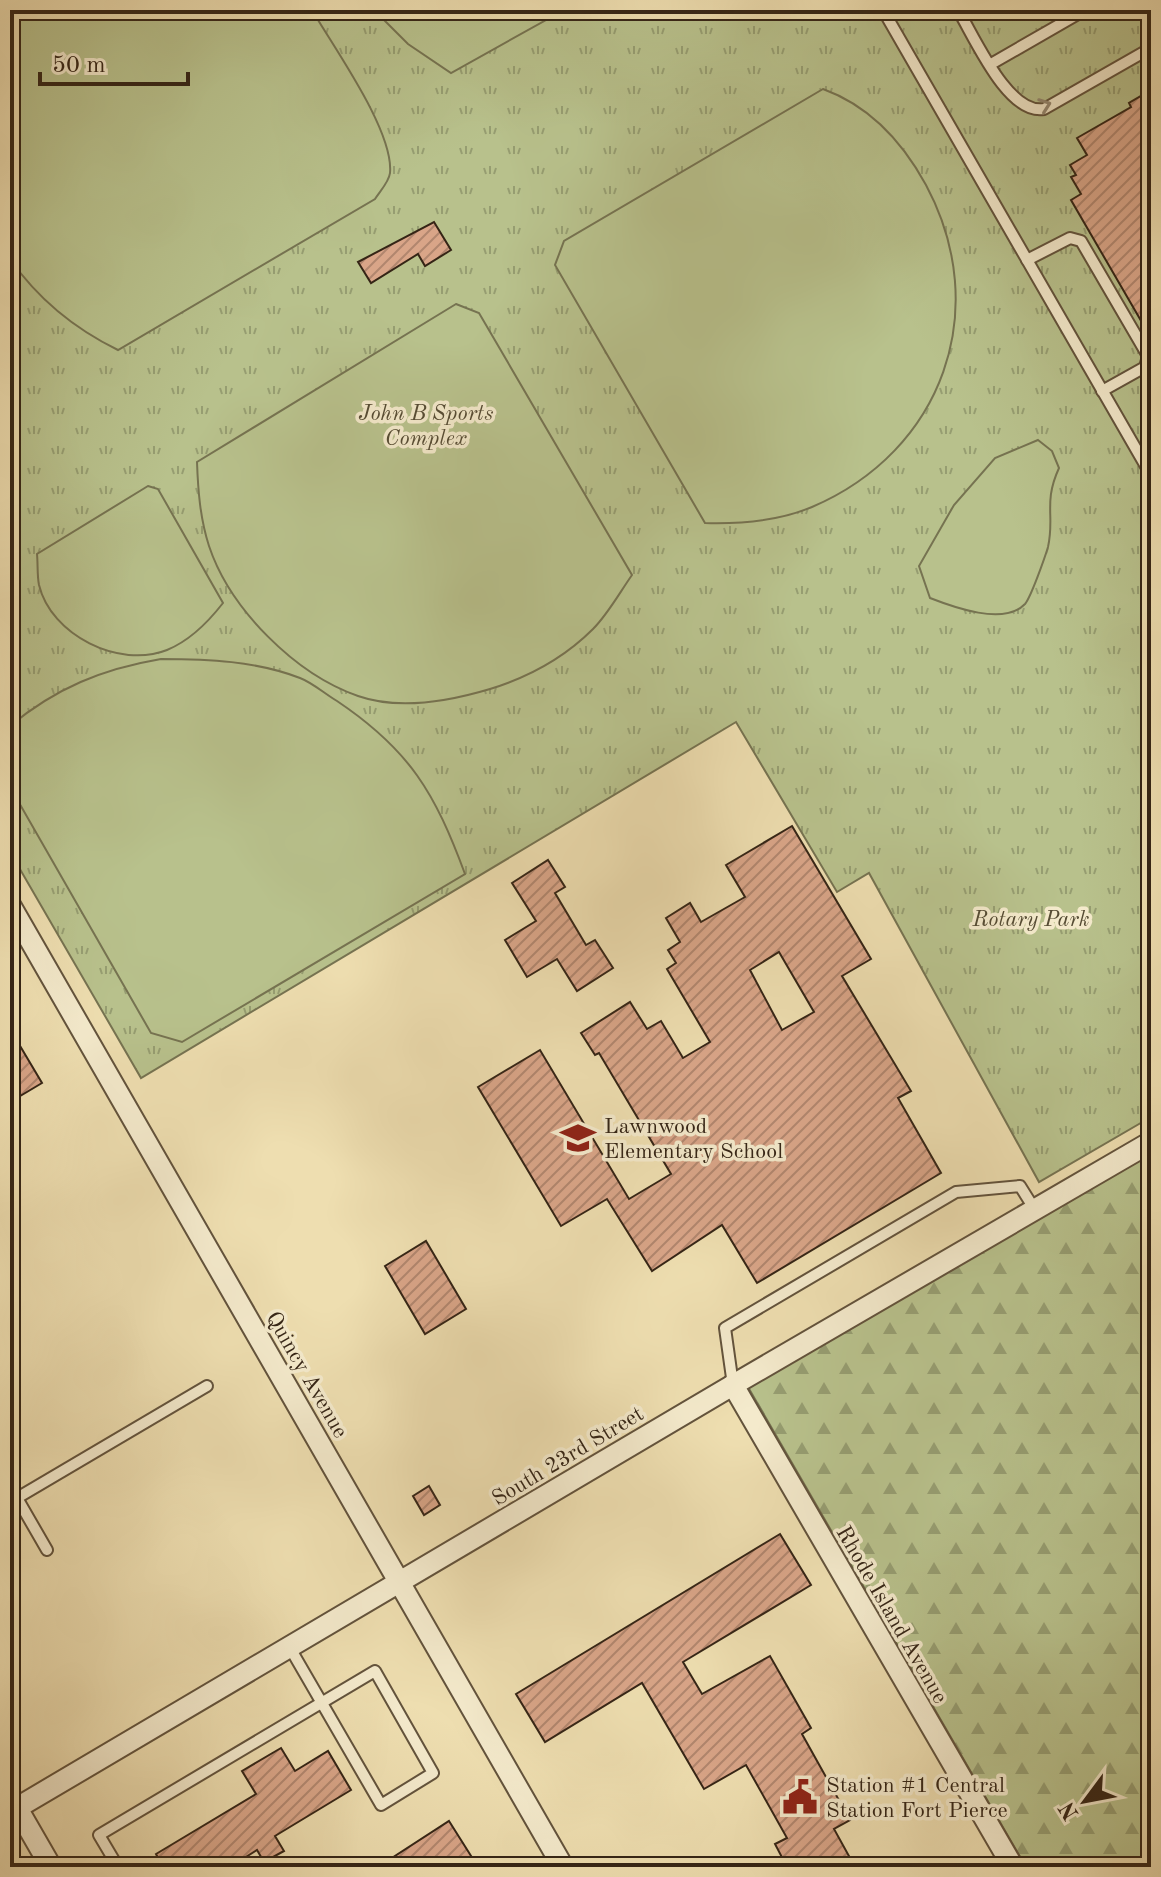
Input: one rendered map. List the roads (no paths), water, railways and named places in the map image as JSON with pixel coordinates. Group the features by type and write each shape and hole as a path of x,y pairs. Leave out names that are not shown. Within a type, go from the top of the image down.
{"street":[{"name":"Quincy Avenue","path":"10,905 563,1867"},
{"name":"South 23rd Street","path":"12,1805 290,1648 1151,1142"},
{"name":"Rhode Island Avenue","path":"733,1385 1013,1867"},
{"path":"12,1805 51,1867"}],"lane":[{"path":"883,10 1151,475"},
{"path":"958,10 1009,94 1025,108 1035,110 1044,109 1151,48"},
{"path":"991,64 1085,10"},
{"path":"1027,260 1070,238 1081,241 1148,356 1145,367 1102,391"},
{"path":"733,1385 725,1328 956,1192 1020,1186 1035,1210"},
{"path":"47,1550 13,1498 207,1386"},
{"path":"118,1867 99,1835 322,1703 375,1671 433,1773 381,1805 322,1703 290,1648"}],"place":[{"name":"Lawnwood Elementary School","path":"578,1138"},
{"name":"Station #1 Central Station Fort Pierce","path":"800,1797"}],"park label":[{"name":"John B Sports Complex","path":"426,424"},
{"name":"Rotary Park","path":"1031,918"}]}
